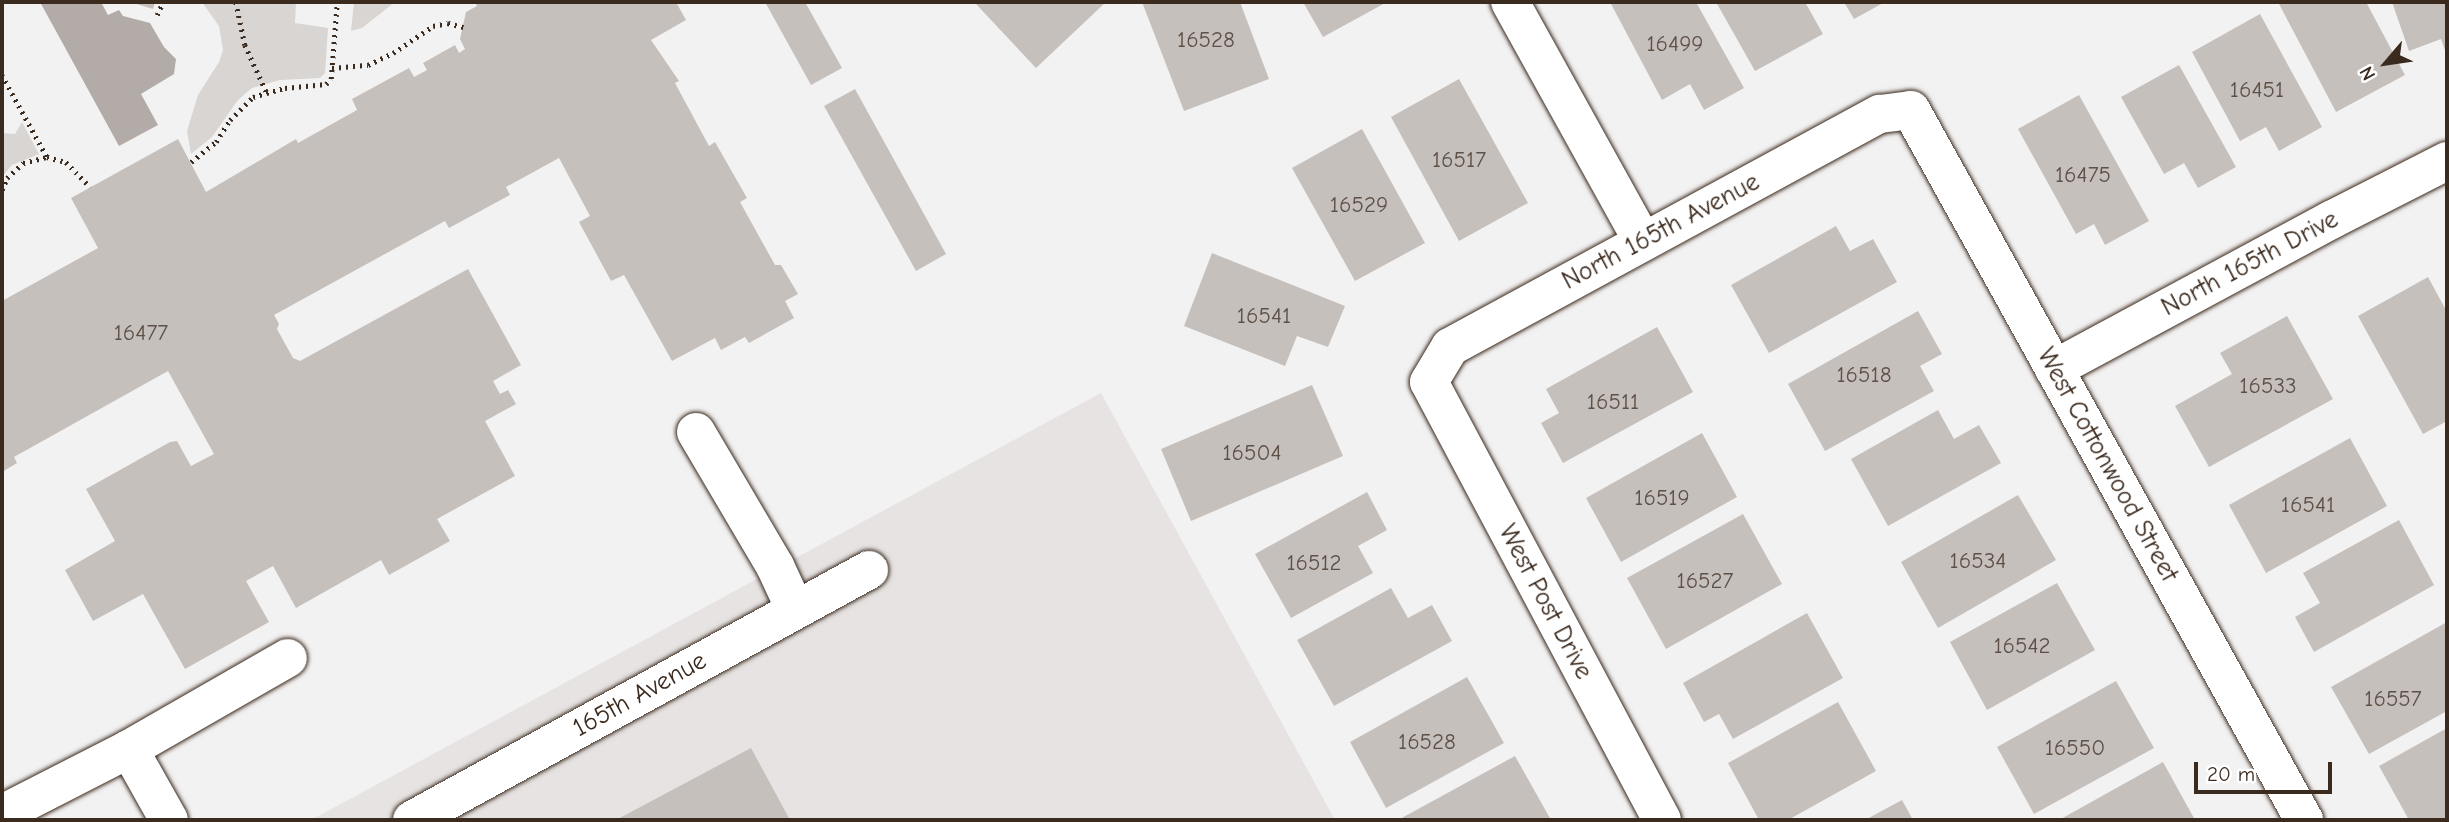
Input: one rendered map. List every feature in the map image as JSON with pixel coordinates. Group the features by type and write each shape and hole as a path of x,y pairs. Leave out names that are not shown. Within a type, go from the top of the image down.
{"street":[{"path":"1510,2 1643,242"},
{"name":"North 165th Avenue","path":"1429,382 1450,347 1880,114 1912,110"},
{"name":"West Cottonwood Street","path":"1912,110 2304,820"},
{"name":"North 165th Drive","path":"2054,369 2330,220 2447,161"},
{"name":"West Post Drive","path":"1429,382 1662,820"},
{"path":"696,432 775,566 795,609"},
{"name":"165th Avenue","path":"412,820 869,570"},
{"path":"2,814 129,749 288,658"},
{"path":"129,749 169,820"}],"path":[{"path":"157,15 163,2"},
{"path":"236,2 245,45 267,93"},
{"path":"191,162 216,142 242,106 253,97 326,84 331,79 337,2"},
{"path":"332,68 368,65 393,53 433,26 448,23 463,27"},
{"path":"2,75 47,157"},
{"path":"2,190 7,178 23,163 47,157 66,162 90,187"}],"shaded area":[{"path":"40,2 101,2 108,15 119,10 123,16 150,23 164,47 176,59 174,74 141,94 158,125 119,146"},
{"path":"202,2 296,2 295,23 328,28 325,73 320,78 280,80 252,88 238,100 212,137 191,154 187,131 198,95 219,62 223,50 219,26"},
{"path":"354,2 395,2 362,28 351,31"},
{"path":"22,122 39,154 12,165 2,177 2,133 15,134"},
{"path":"1101,393 1335,820 311,820"}],"building":[{"path":"130,2 155,2 153,9"},
{"path":"475,2 676,2 686,20 651,40 679,81 675,83 709,146 715,142 747,198 740,202 775,265 781,265 798,294 785,301 794,318 749,343 745,337 721,350 715,338 672,361 624,275 611,281 579,222 590,216 559,158 506,187 510,195 449,228 445,221 274,315 279,324 277,329 293,358 300,361 468,269 521,365 493,381 500,394 508,390 516,404 485,421 515,476 437,519 450,541 389,575 381,560 296,608 273,566 246,581 269,622 185,669 143,594 93,621 65,570 115,541 86,489 170,442 177,441 191,466 214,454 168,371 14,457 17,463 2,472 2,301 98,248 71,198 178,139 206,192 296,139 298,143 357,110 352,99 409,68 414,77 427,70 423,63 455,45 459,53 465,49 460,39 466,12 477,6"},
{"path":"765,2 805,2 842,68 811,85"},
{"path":"1106,2 1036,68 976,4"},
{"path":"1142,2 1240,2 1269,79 1184,111"},
{"path":"1303,2 1387,2 1323,37"},
{"path":"1610,2 1696,2 1744,88 1704,110 1690,84 1662,100"},
{"path":"1716,2 1805,2 1823,34 1755,71"},
{"path":"1844,2 1885,2 1854,19"},
{"path":"2278,2 2366,2 2405,75 2336,112"},
{"path":"2392,2 2447,2 2447,56 2441,39 2409,51"},
{"path":"2260,14 2322,127 2279,151 2266,127 2240,141 2192,52"},
{"path":"2179,65 2236,167 2198,188 2184,163 2164,174 2121,97"},
{"path":"1459,79 1528,203 1459,241 1391,117"},
{"path":"855,89 946,254 916,271 824,106"},
{"path":"2079,95 2149,221 2105,245 2094,224 2076,234 2018,129"},
{"path":"1362,129 1425,243 1355,281 1292,168"},
{"path":"1836,226 1850,251 1873,239 1897,282 1769,353 1731,285"},
{"path":"1212,253 1345,306 1328,347 1297,336 1285,366 1184,326"},
{"path":"2428,277 2447,312 2447,421 2423,434 2358,316"},
{"path":"1918,311 1942,354 1920,366 1934,391 1825,451 1788,384"},
{"path":"2287,316 2333,399 2209,467 2175,406 2232,374 2220,353"},
{"path":"1657,327 1693,392 1563,463 1541,423 1559,413 1546,389"},
{"path":"1312,385 1343,456 1191,521 1161,449"},
{"path":"1938,410 1954,439 1979,425 2001,463 1888,526 1851,459"},
{"path":"1702,433 1737,497 1621,562 1586,498"},
{"path":"2350,438 2387,506 2266,573 2229,505"},
{"path":"1367,492 1387,530 1358,546 1373,573 1291,618 1255,554"},
{"path":"2018,495 2056,560 1938,628 1901,562"},
{"path":"1743,514 1782,584 1666,649 1627,578"},
{"path":"2399,520 2434,585 2314,652 2295,617 2320,603 2303,573"},
{"path":"2057,583 2095,650 1987,710 1950,642"},
{"path":"1391,588 1408,618 1432,605 1452,641 1334,706 1297,640"},
{"path":"1807,613 1843,678 1733,739 1719,714 1704,722 1683,683"},
{"path":"2447,622 2447,711 2369,754 2331,687"},
{"path":"1467,677 1504,743 1386,808 1350,742"},
{"path":"2116,681 2154,748 2034,814 1997,747"},
{"path":"1838,702 1876,771 1788,820 1759,820 1728,763"},
{"path":"2447,728 2447,818 2409,820 2379,766"},
{"path":"751,748 790,820 616,820"},
{"path":"1515,756 1551,820 1398,820"},
{"path":"2163,762 2195,820 2059,820"},
{"path":"1902,800 1913,820 1865,820"}]}
